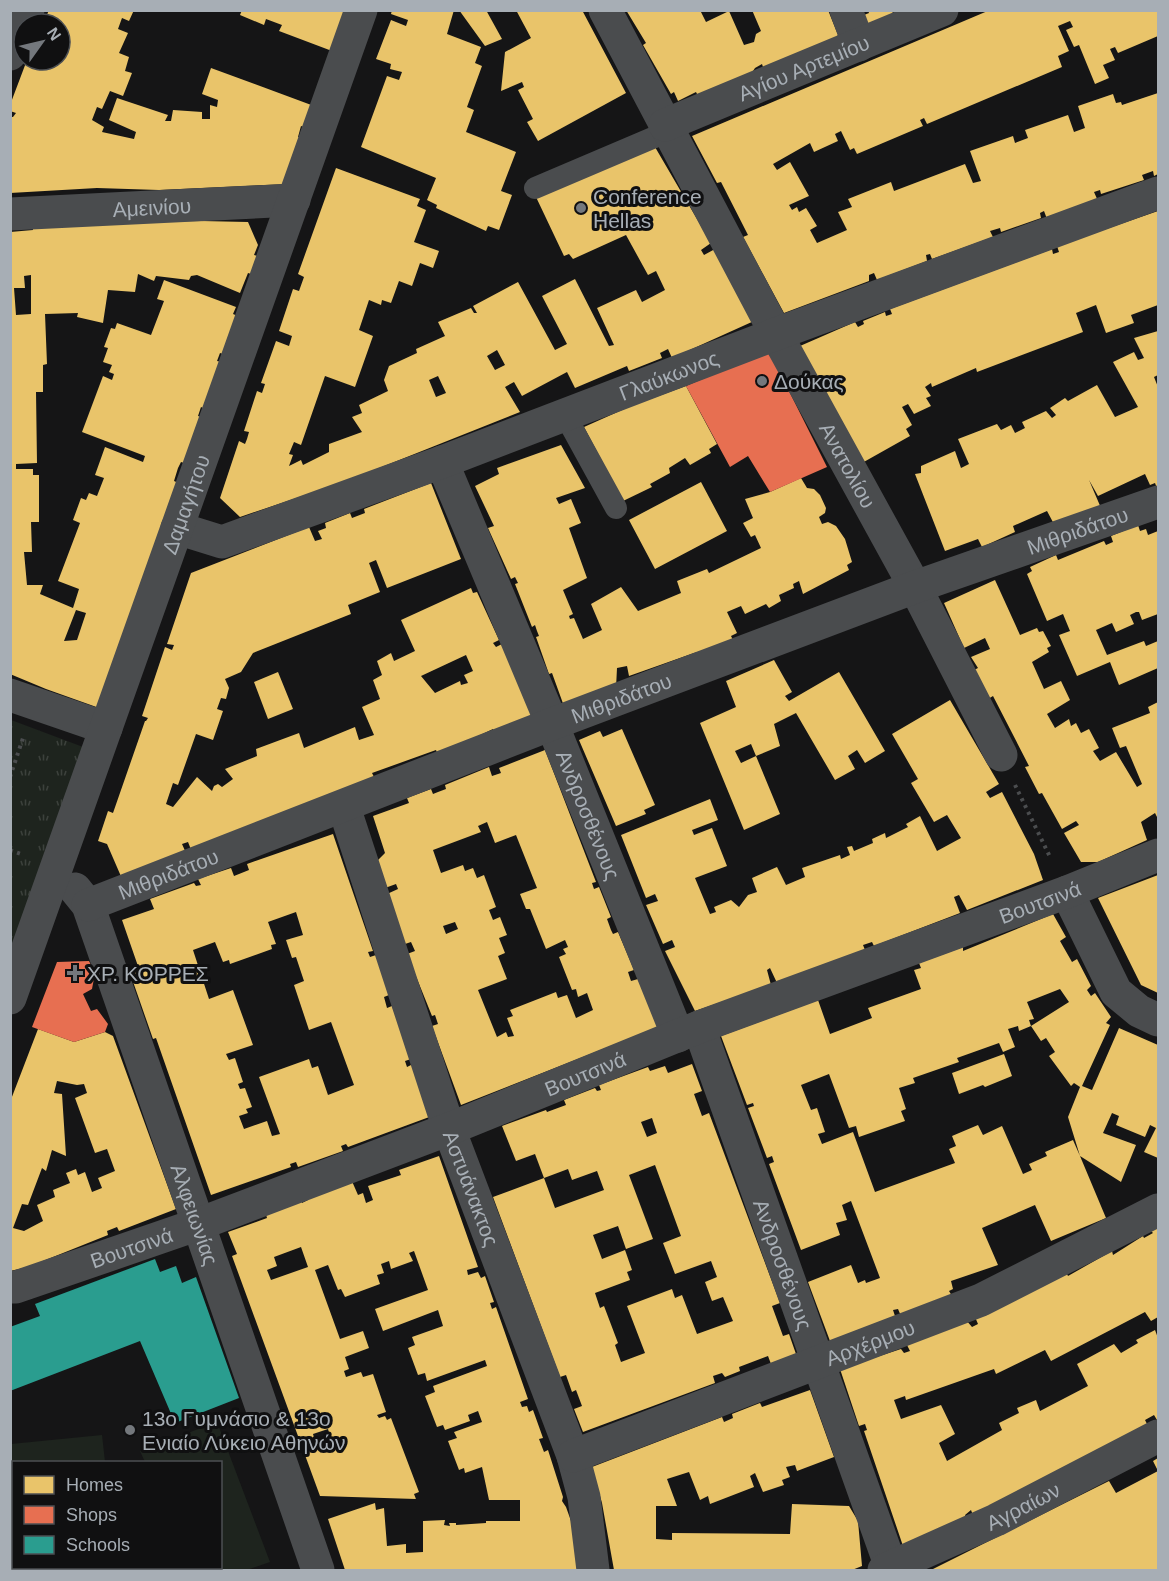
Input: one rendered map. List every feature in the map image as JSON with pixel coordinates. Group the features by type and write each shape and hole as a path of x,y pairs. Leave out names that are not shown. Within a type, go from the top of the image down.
{"street":[{"path":"10,54 28,10"},
{"name":"Δαμαγήτου","path":"10,998 361,10"},
{"name":"Ανατολίου","path":"605,10 776,334 915,587 1001,755"},
{"path":"846,10 860,45"},
{"name":"Αγίου Αρτεμίου","path":"667,128 942,10"},
{"name":"Γλαύκωνος","path":"177,528 222,542 442,462 776,334 1158,193"},
{"name":"Αμεινίου","path":"10,214 294,200"},
{"name":"Ανδροσθένους","path":"442,462 552,724 688,1032 817,1363 889,1569"},
{"name":"Μιθριδάτου","path":"88,905 552,724 915,587 1158,502"},
{"path":"10,695 106,728"},
{"name":"Αστυάνακτος","path":"344,807 449,1129 573,1456 584,1497 593,1570"},
{"name":"Βουτσινά","path":"10,1287 16,1287 199,1224 449,1129 688,1032 1067,892 1158,855"},
{"name":"Αλφειωνίας","path":"57,867 88,905 318,1570"},
{"path":"1067,892 1116,992 1139,1011 1158,1020"},
{"name":"Αρχέρμου","path":"573,1456 981,1300 1158,1210"},
{"name":"Αγραίων","path":"889,1569 996,1520 1158,1436"}],"lane":[{"path":"535,188 667,128"},
{"path":"565,415 616,508"}],"path":[{"path":"1001,755 1067,892"}],"green space":[{"path":"11,720 83,747 11,957"},
{"path":"217,1422 270,1562 247,1570 185,1570 222,1569 222,1461 145,1461 140,1451"},
{"path":"102,1435 105,1461 12,1461 11,1499 11,1444"}],"building: Homes":[{"path":"49,10 134,10 129,21 122,18 118,29 128,33 119,53 129,57 125,71 132,73 123,96 110,91 102,109 97,107 92,120 104,127 102,132 134,139 136,132 109,120 117,98 168,115 165,121 171,121 173,110 202,112 202,119 210,119 210,105 217,107 218,100 202,94 211,68 314,106 306,128 301,126 298,137 305,139 288,184 159,190 97,188 10,193 10,117 16,113 10,111 10,105 22,72 72,72 72,12 48,12"},
{"path":"242,10 348,10 332,51 279,31 282,25 266,19 264,25 240,15"},
{"path":"392,10 454,10 447,34 481,47 475,63 482,66 467,107 474,110 466,132 516,152 501,191 512,195 499,230 488,226 486,231 436,208 437,205 427,200 436,178 361,147 387,76 399,80 402,72 390,69 391,64 376,59 391,20 406,26 408,20 391,14"},
{"path":"459,10 486,10 502,39 485,46"},
{"path":"516,10 582,10 626,93 538,141 527,122 533,119 518,90 524,87 522,82 501,91 505,52 531,38"},
{"path":"626,10 700,10 706,22 729,11 744,45 754,42 756,34 761,31 752,10 828,10 838,35 834,40 764,70 762,64 751,74 698,96 696,92 678,101 674,92 671,94 643,45 646,43"},
{"path":"868,10 892,10 894,18 869,28 864,15 869,13"},
{"path":"990,10 1158,10 1158,36 1118,53 1115,47 1110,49 1115,60 1103,65 1109,78 1095,84 1079,45 1074,47 1066,30 1073,27 1070,21 1058,26 1069,51 1058,56 1062,67 927,124 924,118 920,120 923,126 857,154 854,148 850,150 841,131 835,134 838,141 814,152 810,143 773,164 777,170 790,162 809,196 789,205 792,210 797,207 799,212 806,208 817,226 810,230 817,243 847,230 838,212 852,207 848,199 891,182 894,191 965,164 973,183 981,181 970,151 1013,136 1015,143 1028,138 1025,130 1068,115 1074,132 1085,128 1078,106 1113,94 1116,103 1121,102 1122,105 1158,93 1158,174 1154,176 1153,171 1142,175 1144,180 1101,194 1100,190 1094,192 1098,201 1047,219 1044,211 1040,213 1041,218 1001,232 1000,228 990,231 993,237 932,259 930,254 926,255 927,261 877,280 874,273 869,275 869,281 784,313 743,237 748,235 721,182 717,183 692,136"},
{"path":"655,147 711,243 701,250 704,255 715,249 754,321 672,358 668,349 660,353 662,358 629,371 627,366 575,388 567,372 522,396 514,382 505,387 520,412 344,482 240,517 220,498 239,441 245,444 247,439 249,432 244,431 257,391 262,393 265,384 261,383 276,341 289,346 292,336 279,331 293,289 299,291 304,277 298,274 336,168 420,199 417,206 426,210 414,242 439,251 433,268 420,263 412,286 399,281 391,303 382,300 381,305 369,300 359,330 373,336 355,387 325,376 301,445 294,442 289,454 293,455 289,466 301,460 303,465 329,452 329,444 362,432 352,417 362,413 359,405 388,391 384,380 389,366 417,353 416,349 445,336 438,322 471,308 474,313 477,313 473,306 518,282 555,350 567,344 542,296 575,279 609,346 614,345 597,308 636,290 642,302 665,290 656,271 648,275 626,235 573,259 569,254 564,256 536,197","holes":["497,350 505,365 495,370 487,356","438,376 446,393 436,397 429,380"]},
{"path":"1158,211 1158,305 1131,315 1134,323 1106,333 1096,305 1076,313 1083,332 977,372 976,368 932,387 931,383 925,387 931,396 926,398 931,406 914,414 908,404 902,407 912,425 906,429 910,436 862,463 800,346 855,322 858,327 864,324 863,321 885,312 886,316 892,314 890,309 1052,249 1053,254 1059,252 1057,246"},
{"path":"248,222 258,245 254,255 261,257 254,275 248,273 240,293 197,275 191,276 189,280 156,276 154,281 138,274 135,292 108,290 103,323 77,317 78,313 45,314 47,364 43,365 43,392 36,392 37,463 16,464 16,469 33,469 33,475 39,475 39,522 31,522 32,552 24,552 27,585 43,585 40,594 73,608 79,589 58,581 80,523 73,520 81,498 86,500 89,493 97,496 104,478 95,475 105,447 143,462 145,456 82,432 103,376 112,380 114,374 109,372 112,365 103,362 108,348 104,347 111,328 115,329 117,323 151,335 164,301 157,299 164,280 236,307 233,314 240,317 226,355 220,353 217,361 222,362 205,409 201,407 198,416 204,418 187,464 181,462 178,468 174,481 183,485 102,709 10,674 10,232 33,230 32,223","holes":["31,275 31,314 16,315 14,288 25,288 24,276","76,610 86,613 77,640 64,641"]},
{"path":"1158,331 1158,375 1154,377 1158,387 1158,491 1155,483 1150,485 1145,474 1098,496 1089,480 1101,508 1055,526 1047,511 1013,526 1015,532 982,547 978,539 945,551 915,474 921,473 921,466 955,451 961,468 969,464 958,439 997,424 1001,430 1011,425 1015,433 1025,428 1022,422 1046,411 1052,418 1056,415 1050,408 1065,398 1068,401 1097,385 1115,417 1138,407 1113,362 1134,352 1138,360 1144,358 1134,338"},
{"path":"686,386 717,444 709,449 711,453 690,465 685,458 669,468 670,473 650,484 652,487 623,501 584,427 631,406"},
{"path":"561,445 585,488 556,498 559,504 571,499 581,523 569,528 587,578 563,590 573,614 569,616 570,619 574,618 583,639 602,630 591,604 621,587 638,611 681,593 677,581 707,569 709,573 761,548 755,535 751,537 743,523 753,518 745,499 770,492 801,478 807,488 814,489 820,495 826,508 825,513 819,517 822,524 828,522 836,526 845,539 852,562 847,565 849,570 803,594 799,581 793,584 794,588 779,595 781,601 769,608 766,604 745,614 741,606 727,612 737,633 731,636 734,642 694,653 629,676 627,666 617,668 616,688 565,709 552,673 549,674 536,637 539,636 535,625 532,627 515,584 518,583 515,577 511,579 488,528 494,526 475,486 499,474 497,468"},
{"path":"701,482 727,531 655,569 629,520"},
{"path":"431,483 461,559 387,588 376,560 369,563 380,592 348,605 351,614 253,653 241,672 225,679 229,688 226,699 221,698 217,709 223,711 213,740 196,734 178,785 173,783 166,804 173,807 197,777 212,791 218,784 222,787 233,779 225,769 257,756 256,749 299,733 304,748 355,727 359,740 374,735 362,707 380,699 373,680 382,675 377,661 391,653 394,661 415,651 401,620 471,588 473,593 477,592 499,640 493,643 496,647 502,644 533,718 496,735 493,729 438,755 436,750 372,773 374,777 192,852 188,842 182,844 186,853 123,881 107,844 98,841 108,811 113,813 148,718 142,716 165,647 172,650 174,645 167,644 191,573 309,527 315,541 322,539 318,531 326,528 325,523 350,513 352,518 365,513 364,509","holes":["466,655 473,671 464,675 468,683 461,685 460,681 435,693 421,676"]},
{"path":"1138,525 1140,531 1146,529 1148,535 1158,531 1158,614 1142,620 1139,612 1136,612 1130,615 1134,624 1116,632 1112,623 1096,630 1107,655 1144,641 1146,646 1158,641 1158,668 1119,685 1110,662 1077,676 1059,635 1070,631 1063,614 1047,621 1027,574 1032,571 1030,567 1056,555 1058,560 1104,541 1106,545 1113,542 1111,536"},
{"path":"995,580 1020,635 1037,628 1039,632 1043,631 1051,646 1047,648 1049,652 1032,662 1044,689 1061,681 1070,700 1047,714 1055,728 1069,719 1071,726 1076,723 1081,733 1089,729 1099,748 1093,751 1100,761 1116,752 1137,787 1142,784 1126,746 1120,748 1112,728 1150,713 1148,707 1158,702 1158,819 1155,813 1141,822 1147,840 1098,862 1081,862 1064,833 1079,825 1076,821 1062,829 1042,793 1039,794 1025,767 1029,766 993,696 988,699 972,671 978,668 971,657 990,649 985,638 964,648 944,603"},
{"path":"774,660 792,692 785,696 789,701 839,672 885,751 865,763 857,750 848,756 855,769 835,780 796,713 774,724 780,746 756,756 780,814 744,830 700,723 736,707 726,681","holes":["751,744 756,756 741,763 735,751"]},
{"path":"278,672 293,709 268,719 254,682"},
{"path":"950,700 999,784 986,792 990,798 1002,792 1034,854 1043,880 967,910 959,895 954,897 960,913 874,946 872,942 863,945 865,950 777,983 770,968 767,970 771,985 695,1011 665,951 675,947 672,940 663,944 646,905 658,901 655,894 646,898 621,835 710,799 718,820 692,830 694,835 712,828 727,866 695,878 710,914 716,912 714,907 731,900 739,907 748,895 757,892 752,878 777,867 786,885 805,877 802,868 840,855 841,859 850,855 847,847 852,846 854,851 873,843 872,839 885,833 886,838 908,827 906,824 920,816 937,851 961,838 947,815 934,822 911,783 918,779 892,734"},
{"path":"622,729 655,805 644,810 646,814 616,826 579,740 600,731 603,737"},
{"path":"545,750 596,882 592,883 594,889 599,887 611,917 607,919 611,930 613,934 618,932 634,970 628,972 631,981 638,979 659,1027 461,1105 432,1026 438,1024 435,1015 432,1016 407,954 415,951 411,942 405,944 387,894 398,889 396,884 385,888 376,862 385,853 373,816 409,803 407,798 431,789 433,794 446,789 445,785 489,767 492,776 501,773 499,768","holes":["487,822 495,843 516,835 537,888 520,894 526,909 530,909 546,949 565,940 568,947 563,949 566,954 559,957 572,990 576,989 578,997 587,993 593,1010 576,1018 567,995 558,998 556,992 510,1010 513,1016 507,1018 514,1036 508,1037 506,1032 497,1037 478,990 507,979 498,956 505,953 499,938 507,935 500,917 493,920 489,910 496,907 484,875 477,878 473,868 465,871 463,865 441,873 433,850 481,832 478,826","455,922 458,929 446,934 443,926"]},
{"path":"333,834 373,951 368,952 370,957 376,955 389,995 384,997 387,1008 392,1006 411,1059 405,1061 407,1067 413,1064 432,1116 348,1147 346,1144 341,1146 343,1151 298,1167 296,1162 290,1164 291,1167 211,1195 156,1038 153,1039 130,973 139,969 122,920 154,909 150,899 194,883 196,886 201,885 198,879 231,868 234,876 249,870 247,864","holes":["296,912 303,935 286,940 292,958 296,957 304,981 294,985 309,1030 331,1022 354,1085 328,1095 318,1066 312,1068 309,1059 259,1077 280,1134 272,1136 267,1121 244,1129 239,1116 248,1113 246,1109 252,1107 245,1088 240,1089 238,1084 243,1082 235,1058 229,1060 226,1054 253,1045 233,990 209,999 193,950 215,942 223,962 229,960 230,964 272,949 271,945 276,944 268,922"]},
{"path":"1158,875 1158,993 1141,985 1098,898"},
{"path":"1053,914 1066,937 1060,941 1072,962 1077,959 1091,986 1087,990 1091,996 1095,993 1111,1017 1106,1023 1110,1025 1082,1086 1092,1090 1119,1028 1158,1045 1158,1158 1144,1152 1156,1128 1150,1125 1145,1137 1116,1125 1119,1116 1112,1113 1103,1133 1136,1145 1121,1182 1080,1156 1106,1218 1051,1241 1035,1205 982,1228 998,1265 951,1281 953,1289 949,1291 952,1296 901,1316 898,1309 893,1310 895,1316 830,1341 808,1282 851,1265 858,1283 880,1278 851,1201 842,1205 847,1220 836,1223 840,1235 801,1250 769,1164 774,1162 772,1156 767,1158 748,1108 754,1106 753,1103 747,1105 721,1036 818,1000 830,1034 872,1018 868,1008 921,989 914,970 921,968 919,963 963,947 963,951","holes":["1060,989 1069,1002 1031,1026 1029,1020 1034,1019 1027,1002","1018,1026 1019,1031 1031,1026 1041,1041 1046,1038 1055,1052 1049,1056 1071,1086 1074,1083 1080,1087 1068,1117 1080,1156 1073,1140 1045,1152 1047,1156 1029,1164 1032,1170 1023,1174 1002,1126 983,1135 978,1125 952,1136 956,1146 949,1149 955,1163 875,1192 853,1132 822,1144 818,1134 825,1132 817,1108 811,1110 801,1085 829,1074 849,1128 856,1126 859,1137 905,1121 901,1111 906,1109 899,1088 915,1083 913,1078 959,1062 957,1058 999,1043 1003,1052 1015,1047 1008,1029"]},
{"path":"38,1029 74,1042 105,1032 113,1036 176,1209 119,1231 117,1227 107,1231 108,1235 28,1267 10,1271 10,1102","holes":["57,1081 84,1084 87,1093 75,1098 95,1153 107,1149 115,1171 98,1178 102,1188 92,1192 85,1172 78,1175 76,1169 66,1173 70,1183 53,1190 55,1197 37,1205 43,1221 24,1231 13,1228 22,1204 28,1205 42,1168 46,1171 52,1150 66,1156 62,1094 54,1093"]},
{"path":"1004,1054 1012,1076 959,1094 952,1073"},
{"path":"692,1064 702,1091 694,1094 702,1116 709,1113 780,1303 772,1306 783,1336 789,1334 796,1354 771,1364 768,1356 739,1367 740,1371 725,1377 722,1373 713,1376 715,1383 583,1432 574,1409 582,1406 576,1390 572,1392 566,1375 560,1377 493,1197 544,1178 535,1154 516,1161 502,1126 566,1105 564,1100 595,1088 597,1091 601,1090 599,1085 648,1067 650,1071 665,1066 668,1073","holes":["652,1118 657,1133 647,1137 641,1122","655,1165 681,1236 663,1243 675,1274 711,1261 717,1277 705,1282 712,1301 723,1297 733,1321 697,1334 682,1295 675,1298 672,1289 627,1306 645,1353 621,1362 615,1345 618,1343 604,1306 600,1308 595,1293 630,1280 627,1272 632,1270 625,1250 602,1259 593,1235 618,1226 626,1249 653,1239 629,1175","568,1169 572,1180 597,1171 604,1190 555,1208 544,1178"]},
{"path":"439,1156 478,1267 467,1270 468,1275 478,1272 481,1278 485,1276 494,1302 490,1303 492,1309 496,1307 528,1399 520,1402 522,1407 527,1406 529,1412 533,1410 543,1438 539,1439 544,1452 548,1450 563,1497 562,1501 575,1532 578,1570 345,1570 328,1519 375,1503 376,1510 384,1508 387,1546 406,1544 406,1553 423,1552 423,1521 445,1520 444,1525 450,1526 449,1523 456,1523 456,1525 486,1523 486,1521 520,1521 520,1500 489,1500 482,1467 465,1473 464,1468 459,1470 448,1441 457,1438 454,1432 482,1422 478,1411 468,1415 470,1421 445,1430 443,1425 437,1427 425,1396 435,1392 433,1386 487,1366 485,1360 427,1381 425,1373 418,1375 408,1348 415,1345 412,1337 443,1326 438,1310 383,1331 375,1309 428,1290 414,1251 409,1253 413,1261 391,1269 389,1261 381,1264 384,1273 377,1275 380,1284 345,1297 341,1289 338,1290 328,1265 315,1270 340,1339 363,1331 369,1348 345,1357 349,1369 344,1371 346,1377 361,1372 363,1377 373,1374 386,1412 377,1415 379,1418 385,1416 387,1420 391,1418 419,1492 414,1494 416,1499 320,1496 232,1256 237,1254 228,1232 267,1218 265,1211 300,1198 302,1203 308,1200 306,1195 351,1179 358,1195 363,1193 366,1203 373,1200 368,1186 401,1175 399,1170","holes":["301,1247 308,1267 271,1280 267,1270 277,1266 274,1257","328,1429 330,1436 315,1441 313,1434"]},
{"path":"1158,1227 1158,1317 1151,1321 1145,1312 1051,1361 1045,1350 996,1374 994,1369 906,1400 905,1396 894,1400 901,1419 941,1405 955,1434 939,1443 947,1461 1002,1430 999,1423 1019,1413 1017,1408 1036,1400 1040,1411 1088,1386 1077,1364 1114,1344 1121,1353 1138,1343 1136,1340 1155,1330 1158,1338 1158,1419 1154,1415 1145,1420 1149,1428 974,1518 971,1510 965,1515 966,1518 903,1546 864,1431 867,1430 865,1424 859,1426 840,1369 901,1349 904,1353 910,1351 907,1345 966,1320 972,1327 978,1324 975,1317 1065,1270 1068,1276 1112,1251 1113,1255 1143,1236 1144,1238 1153,1233 1151,1231"},
{"path":"810,1390 834,1457 797,1471 795,1465 786,1467 790,1477 782,1480 784,1485 763,1492 755,1473 750,1476 754,1487 710,1504 708,1496 700,1500 689,1472 667,1479 677,1506 656,1506 656,1539 672,1540 672,1533 790,1534 792,1504 849,1506 858,1521 862,1566 852,1570 614,1570 602,1503 592,1467 722,1417 724,1422 733,1418 732,1414 760,1403 762,1407"},
{"path":"1158,1458 1158,1471 1153,1461"},
{"path":"1158,1471 1158,1570 931,1570 1109,1481 1116,1493"}],"building: Shops":[{"path":"769,351 827,467 770,492 748,456 730,467 686,386"},
{"path":"89,961 95,973 92,989 83,994 91,1011 97,1009 108,1024 105,1032 74,1042 32,1027 57,962"}],"building: Schools":[{"path":"155,1259 160,1272 176,1266 182,1283 196,1277 239,1398 175,1423 140,1341 10,1391 10,1327 40,1316 35,1304"},
{"path":"10,1532 12,1532 12,1569 160,1569 160,1570 10,1570"}],"place":[{"name":"Conference Hellas","path":"581,208"},
{"name":"Δούκας","path":"762,381"},
{"name":"ΧΡ. ΚΟΡΡΕΣ","path":"75,973"},
{"name":"13ο Γυμνάσιο & 13ο Ενιαίο Λύκειο Αθηνών","path":"130,1430"}]}
